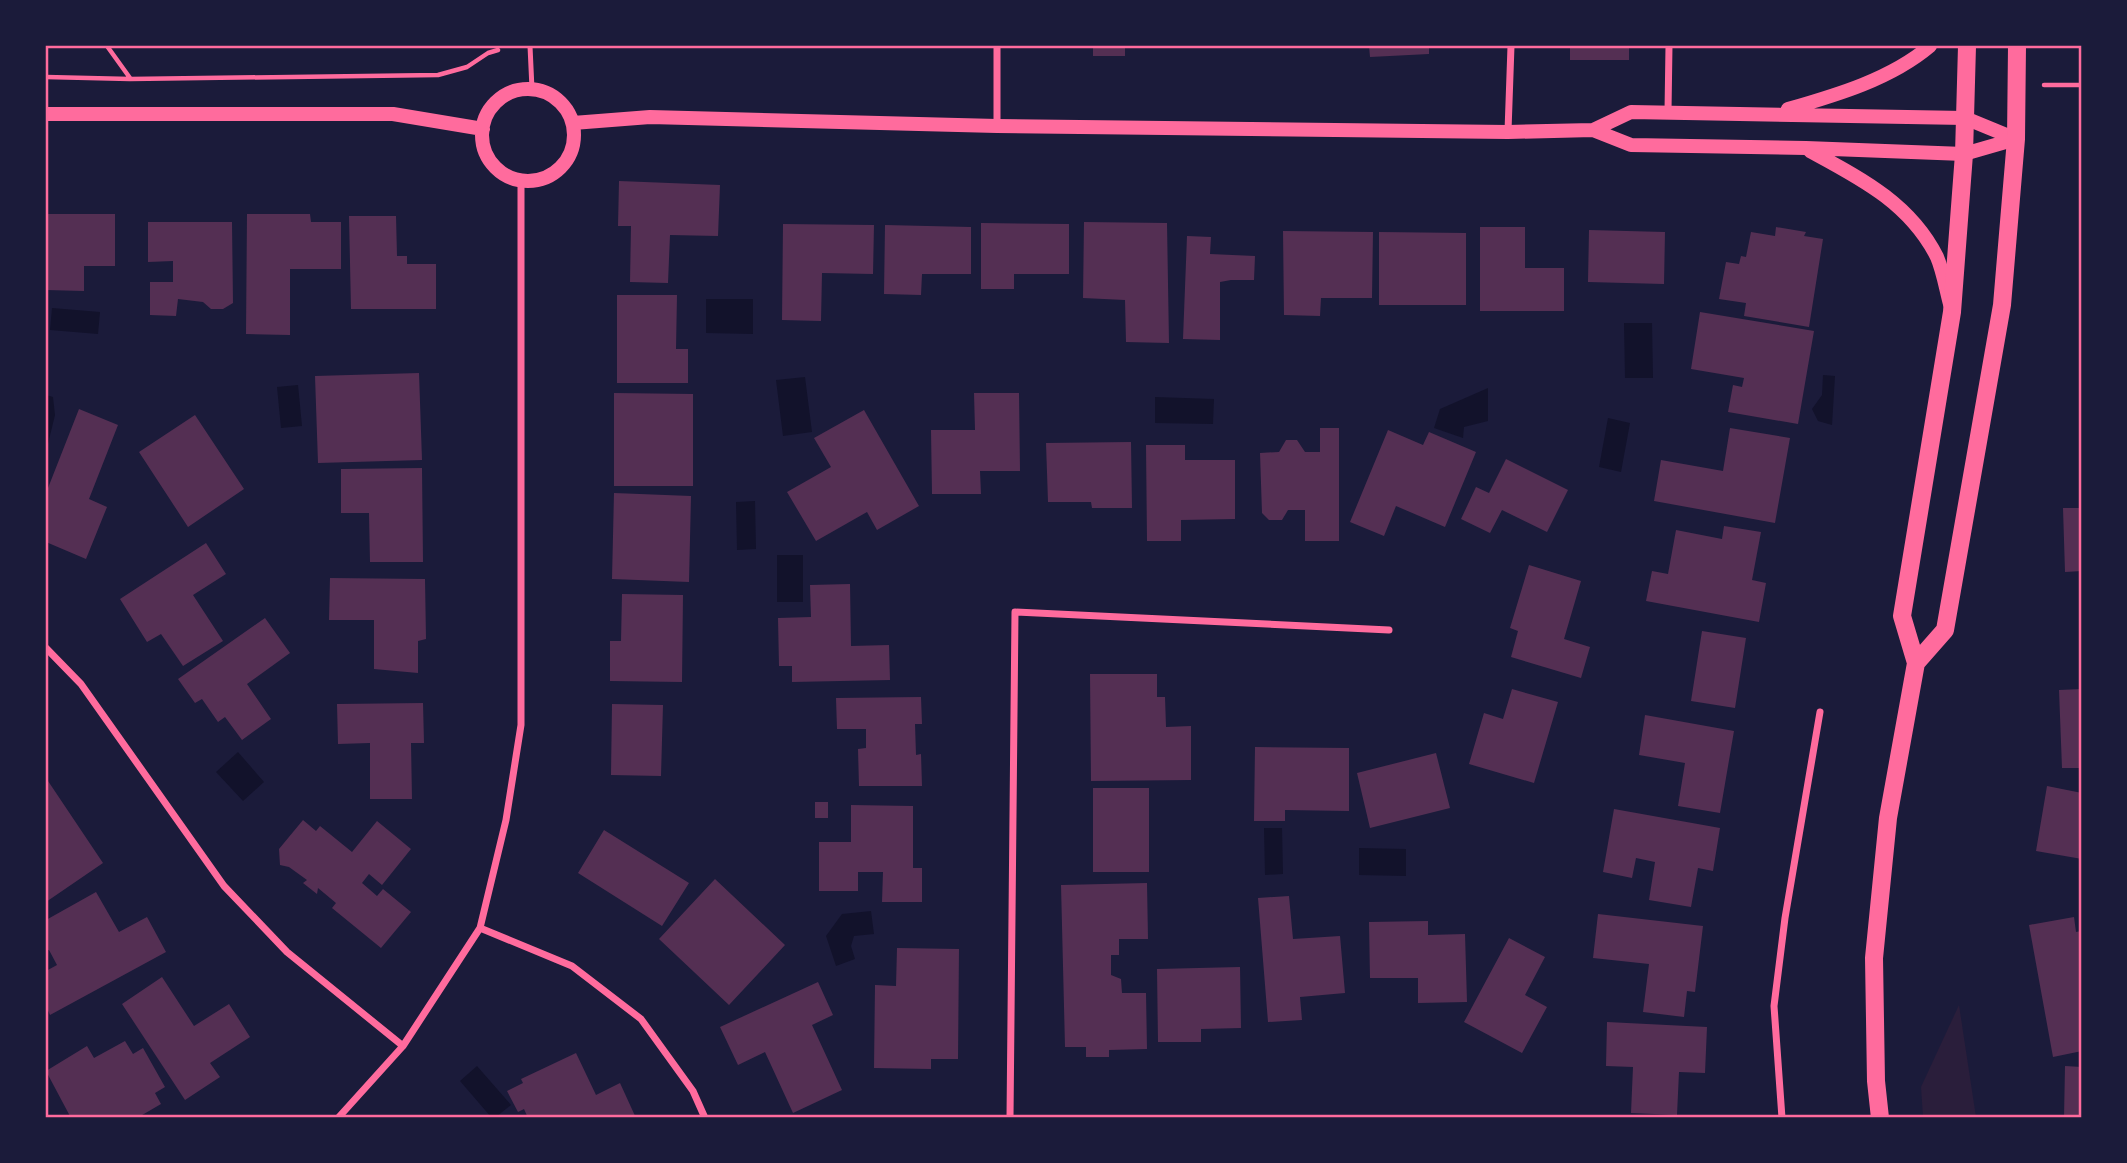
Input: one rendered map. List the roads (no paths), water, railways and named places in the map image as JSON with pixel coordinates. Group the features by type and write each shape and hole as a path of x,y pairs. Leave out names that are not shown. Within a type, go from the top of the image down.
{"main road":[{"path":"1774,113 1822,99 1871,80 1918,56 1930,46"},
{"path":"1880,1118 1876,1081 1874,958 1888,818 1916,663 1902,616 1952,313 1964,154 1967,46"},
{"path":"1916,663 1945,630 2002,305 2016,139 2017,46"},
{"path":"532,89 542,90 566,109 573,122 575,138 571,153 563,166 551,176 537,181 521,181 507,176 495,167 486,154 482,140 483,129 489,110 499,99 512,91 532,89"},
{"path":"1593,130 1631,111 1774,113 1965,118 2016,139"},
{"path":"46,114 393,114 483,129"},
{"path":"573,122 650,117 997,126 1508,132 1593,130 1630,145 1964,154 2016,139"},
{"path":"1805,148 1869,183 1898,205 1913,221 1937,258 1952,313"}],"street":[{"path":"997,46 997,126"},
{"path":"1508,132 1511,46"},
{"path":"1668,111 1669,46"},
{"path":"338,1118 403,1046 480,928 506,820 521,725 521,181"},
{"path":"1010,1118 1015,612 1389,630"},
{"path":"46,648 81,684 224,886 287,952 403,1046"},
{"path":"1782,1118 1773,1006 1820,712"},
{"path":"480,928 572,966 641,1018 693,1091 705,1118"}],"lane":[{"path":"530,46 532,89"}]}
